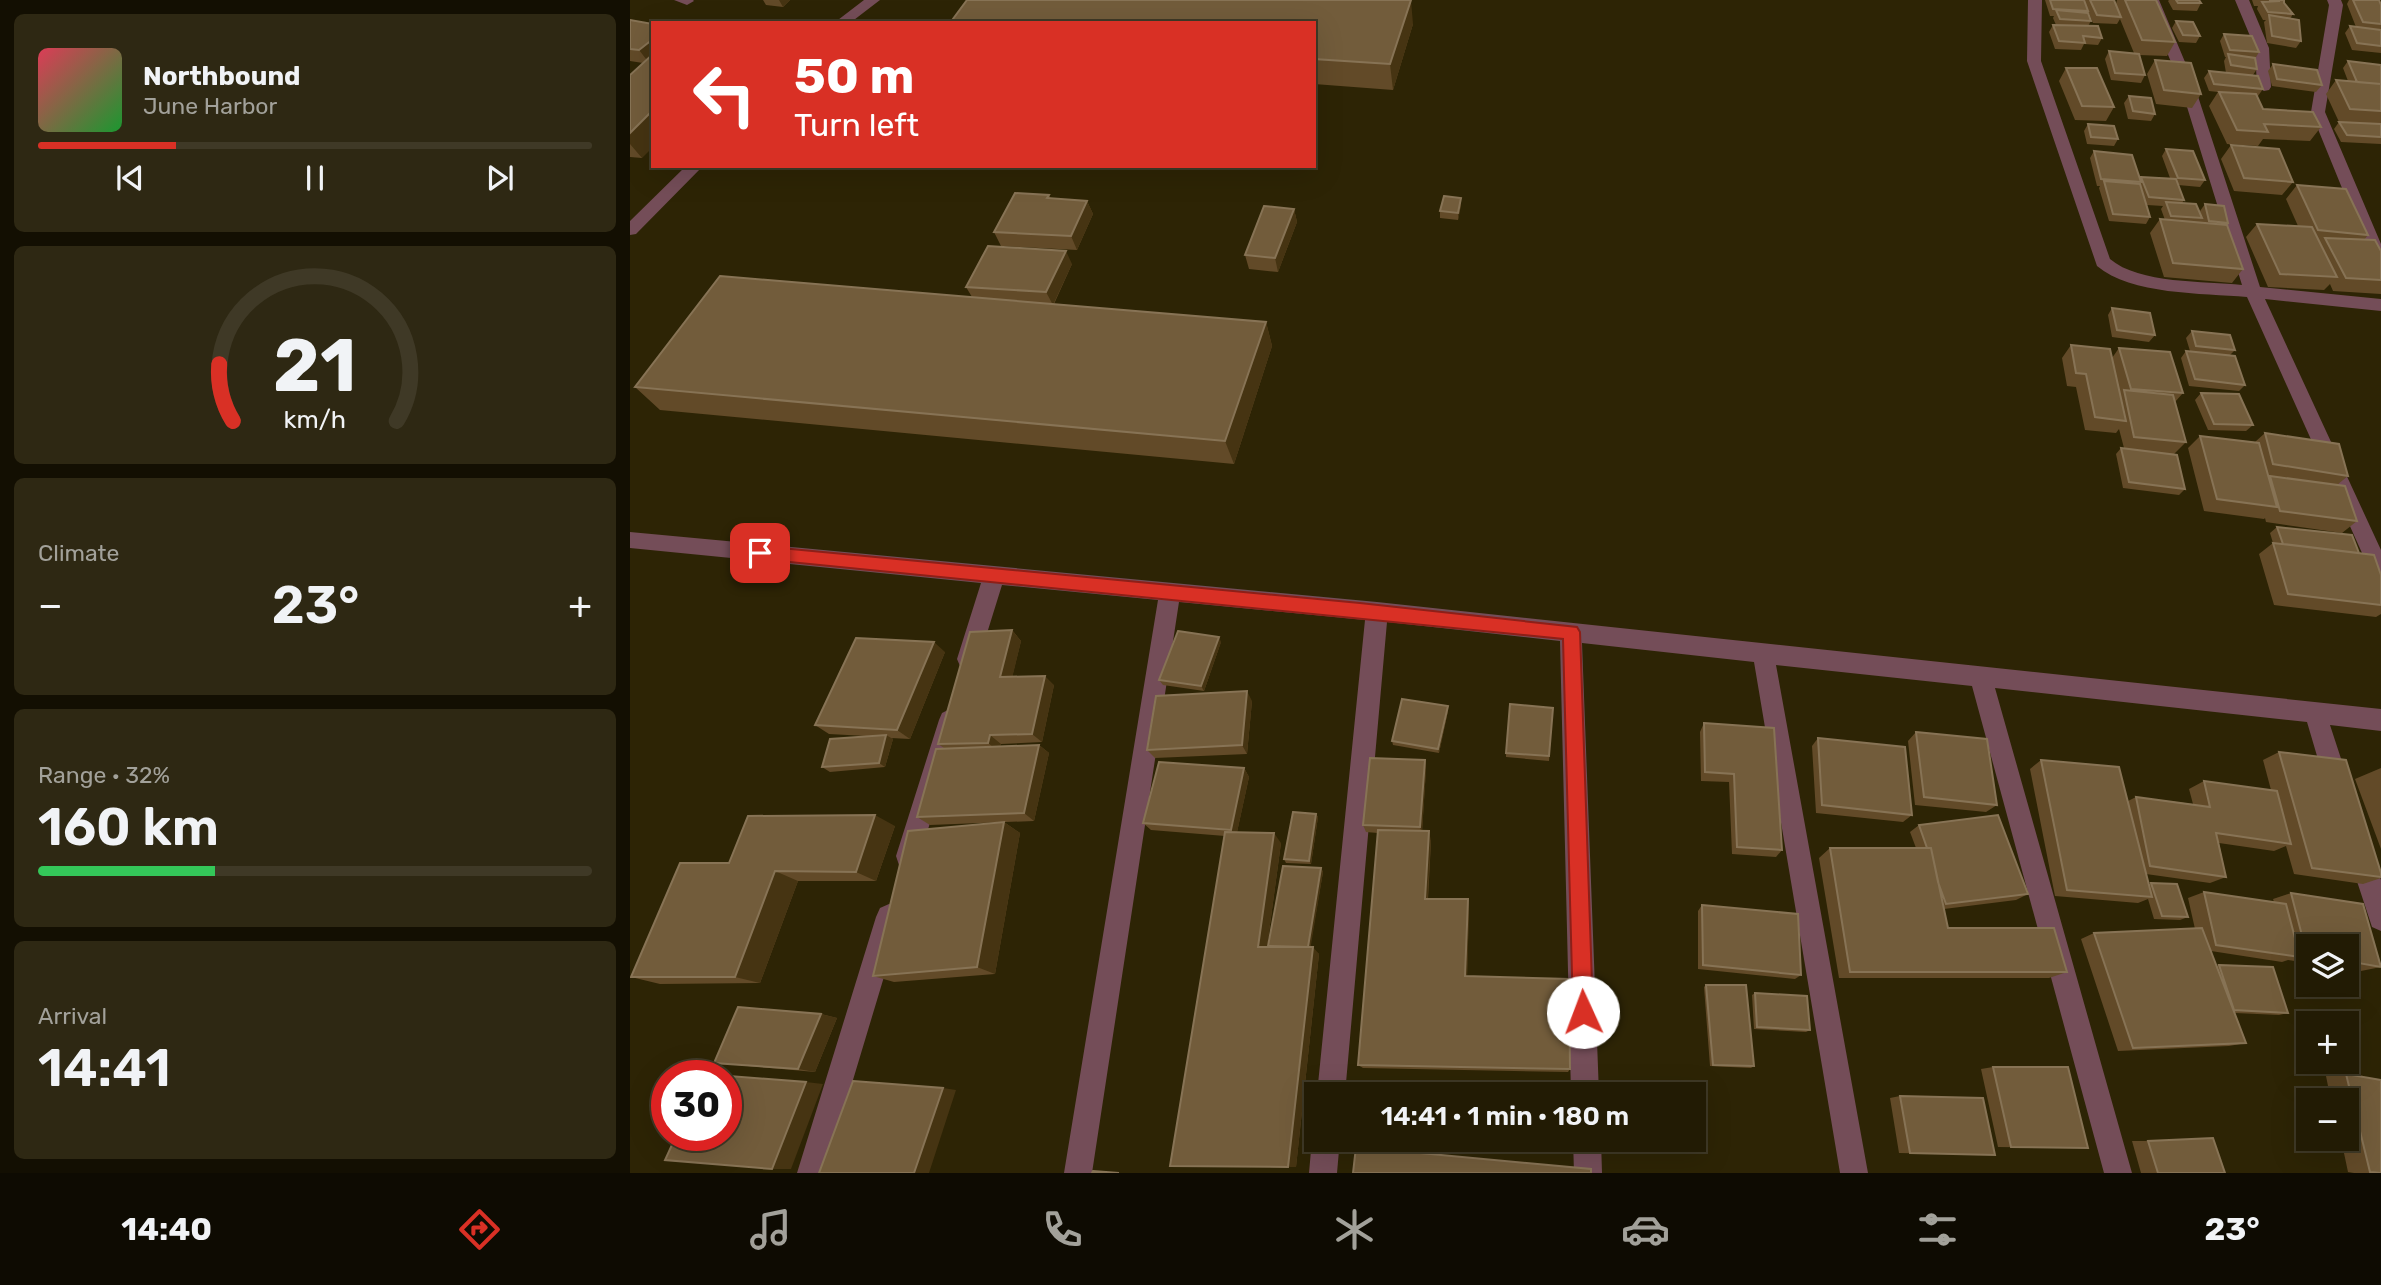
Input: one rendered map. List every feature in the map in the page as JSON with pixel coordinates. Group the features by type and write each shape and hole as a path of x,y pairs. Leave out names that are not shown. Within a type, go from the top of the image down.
{"street":[{"path":"844,21 873,0"},
{"path":"2035,0 2034,61 2103,262 2116,274 2139,280 2254,294 2381,305"},
{"path":"2152,0 2186,81 2254,294 2381,573"},
{"path":"2242,0 2262,48 2264,87"},
{"path":"2334,0 2336,5 2318,112 2381,264"},
{"path":"630,230 693,168"},
{"path":"630,540 1377,611 2381,720"},
{"path":"811,1173 994,575"},
{"path":"1078,1173 1170,592"},
{"path":"1332,1082 1377,611"},
{"path":"1571,632 1586,1082"},
{"path":"1763,653 1854,1173"},
{"path":"1980,676 2118,1173"},
{"path":"2315,713 2344,802"},
{"path":"2356,841 2381,918"},
{"path":"1323,1173 1325,1152"},
{"path":"1587,1152 1588,1173"}],"building":[{"path":"967,0 1411,0 1390,64 1316,59 1316,21 951,21"},
{"path":"2050,0 2084,0 2088,11 2053,9"},
{"path":"2090,0 2114,0 2121,17 2097,15"},
{"path":"2125,0 2156,0 2175,42 2142,40"},
{"path":"2176,0 2199,0 2201,3 2178,3"},
{"path":"2269,0 2284,0 2293,14 2268,12 2262,2 2280,1"},
{"path":"2353,0 2379,0 2381,24 2363,22"},
{"path":"2056,10 2088,13 2091,21 2060,19"},
{"path":"2269,15 2299,20 2301,41 2272,36"},
{"path":"630,20 651,24 651,41 639,50 630,49"},
{"path":"2176,21 2193,22 2200,36 2183,35"},
{"path":"2053,25 2098,26 2102,38 2083,36 2085,43 2059,41"},
{"path":"2350,26 2381,30 2381,46 2357,43"},
{"path":"2224,34 2252,36 2259,52 2230,50"},
{"path":"2109,51 2139,54 2145,75 2115,73"},
{"path":"2228,54 2255,58 2257,69 2231,65"},
{"path":"651,56 651,112 630,133 630,75"},
{"path":"2155,60 2191,63 2201,94 2164,90"},
{"path":"2348,61 2381,65 2381,84 2357,82"},
{"path":"2273,64 2317,70 2322,85 2277,79"},
{"path":"2066,68 2097,68 2114,107 2082,106"},
{"path":"2209,71 2258,76 2263,89 2214,84"},
{"path":"2336,80 2381,84 2381,111 2350,109"},
{"path":"2219,92 2256,94 2263,109 2313,112 2321,127 2264,124 2268,132 2237,130"},
{"path":"2129,96 2151,98 2155,114 2133,111"},
{"path":"2339,122 2381,124 2381,137 2347,135"},
{"path":"2088,124 2114,126 2118,139 2091,137"},
{"path":"2231,145 2279,149 2293,182 2244,178"},
{"path":"2166,149 2193,151 2205,180 2178,178"},
{"path":"2094,151 2132,155 2141,182 2101,179"},
{"path":"2141,177 2176,179 2184,200 2149,197"},
{"path":"2104,181 2140,184 2150,217 2113,214"},
{"path":"2297,185 2346,189 2368,235 2318,230"},
{"path":"1015,193 1087,201 1071,236 994,232"},
{"path":"1444,196 1461,198 1458,213 1440,211"},
{"path":"2166,202 2196,204 2202,218 2171,216"},
{"path":"2205,204 2224,206 2228,223 2209,221"},
{"path":"1264,206 1294,209 1275,258 1245,255"},
{"path":"2160,219 2227,225 2243,269 2173,263"},
{"path":"2257,224 2312,227 2337,277 2280,274"},
{"path":"2325,238 2375,240 2381,251 2381,280 2346,278"},
{"path":"988,246 1066,251 1046,292 966,287"},
{"path":"720,276 1266,322 1225,441 635,387"},
{"path":"2112,308 2150,313 2155,335 2117,330"},
{"path":"2192,331 2230,335 2235,350 2196,346"},
{"path":"2071,345 2110,349 2126,421 2095,417 2086,374 2076,373"},
{"path":"2119,348 2170,352 2183,393 2131,389"},
{"path":"2186,351 2235,356 2245,385 2195,379"},
{"path":"2124,390 2173,395 2186,442 2134,437"},
{"path":"2201,393 2239,394 2253,425 2214,424"},
{"path":"2265,433 2339,444 2348,476 2273,464"},
{"path":"2200,436 2259,443 2277,507 2217,499"},
{"path":"2121,448 2177,455 2185,489 2129,482"},
{"path":"2270,476 2345,486 2357,521 2280,511"},
{"path":"2277,527 2352,535 2359,553 2283,544"},
{"path":"2273,543 2374,555 2381,575 2381,605 2288,594"},
{"path":"1012,630 1000,677 1045,676 1032,734 990,735 988,743 938,744 970,632"},
{"path":"1178,631 1219,637 1201,686 1159,680"},
{"path":"856,638 934,642 897,730 815,725"},
{"path":"1247,691 1242,745 1147,750 1156,696"},
{"path":"1402,699 1448,706 1438,749 1392,741"},
{"path":"1510,704 1553,708 1549,756 1506,753"},
{"path":"1704,723 1774,728 1782,850 1737,847 1734,774 1705,772"},
{"path":"1916,732 1987,739 1997,805 1924,797"},
{"path":"886,735 879,763 822,767 830,739"},
{"path":"1818,738 1905,747 1912,815 1822,805"},
{"path":"1039,745 1024,813 917,817 936,749"},
{"path":"2279,752 2346,760 2381,877 2312,868"},
{"path":"1370,758 1425,760 1420,827 1363,825"},
{"path":"2041,760 2119,767 2152,897 2067,890"},
{"path":"1159,762 1244,768 1231,830 1143,823"},
{"path":"2204,781 2277,791 2291,844 2216,833 2226,877 2150,866 2136,797 2210,807"},
{"path":"1293,812 1316,814 1309,861 1284,859"},
{"path":"875,815 856,872 775,871 735,977 631,977 680,863 729,863 748,816"},
{"path":"1998,815 2028,894 1946,904 1931,848 1927,848 1919,825"},
{"path":"1004,822 977,967 873,976 908,831"},
{"path":"1378,830 1429,831 1425,899 1468,899 1465,976 1569,979 1570,1069 1358,1065"},
{"path":"1225,832 1274,833 1258,947 1313,947 1288,1167 1170,1166"},
{"path":"1830,848 1931,848 1948,928 2054,928 2067,972 1850,972"},
{"path":"1283,866 1321,868 1308,947 1268,946"},
{"path":"2151,883 2177,884 2188,917 2162,916"},
{"path":"2204,892 2286,904 2296,942 2296,956 2216,945"},
{"path":"2291,893 2363,904 2381,967 2359,963 2359,934 2302,934"},
{"path":"1702,905 1798,914 1801,975 1703,965"},
{"path":"2202,928 2246,1043 2133,1048 2094,933"},
{"path":"2219,965 2273,967 2288,1013 2234,1010"},
{"path":"1706,985 1746,985 1754,1066 1713,1065"},
{"path":"1755,993 1807,996 1810,1030 1757,1027"},
{"path":"738,1007 821,1014 798,1069 742,1065 742,1060 715,1060"},
{"path":"1993,1067 2068,1067 2088,1148 2011,1147"},
{"path":"2346,1074 2381,1080 2381,1173 2370,1172 2359,1127 2359,1088 2349,1088"},
{"path":"742,1077 806,1082 772,1169 665,1160 669,1151 742,1151"},
{"path":"853,1081 943,1088 914,1173 819,1173"},
{"path":"1900,1096 1983,1098 1995,1155 1910,1153"},
{"path":"2213,1138 2225,1173 2158,1173 2148,1141"},
{"path":"1355,1152 1409,1152 1591,1169 1591,1173 1353,1173"}],"route":[{"path":"760,553 1571,632 1583,1012"}]}
